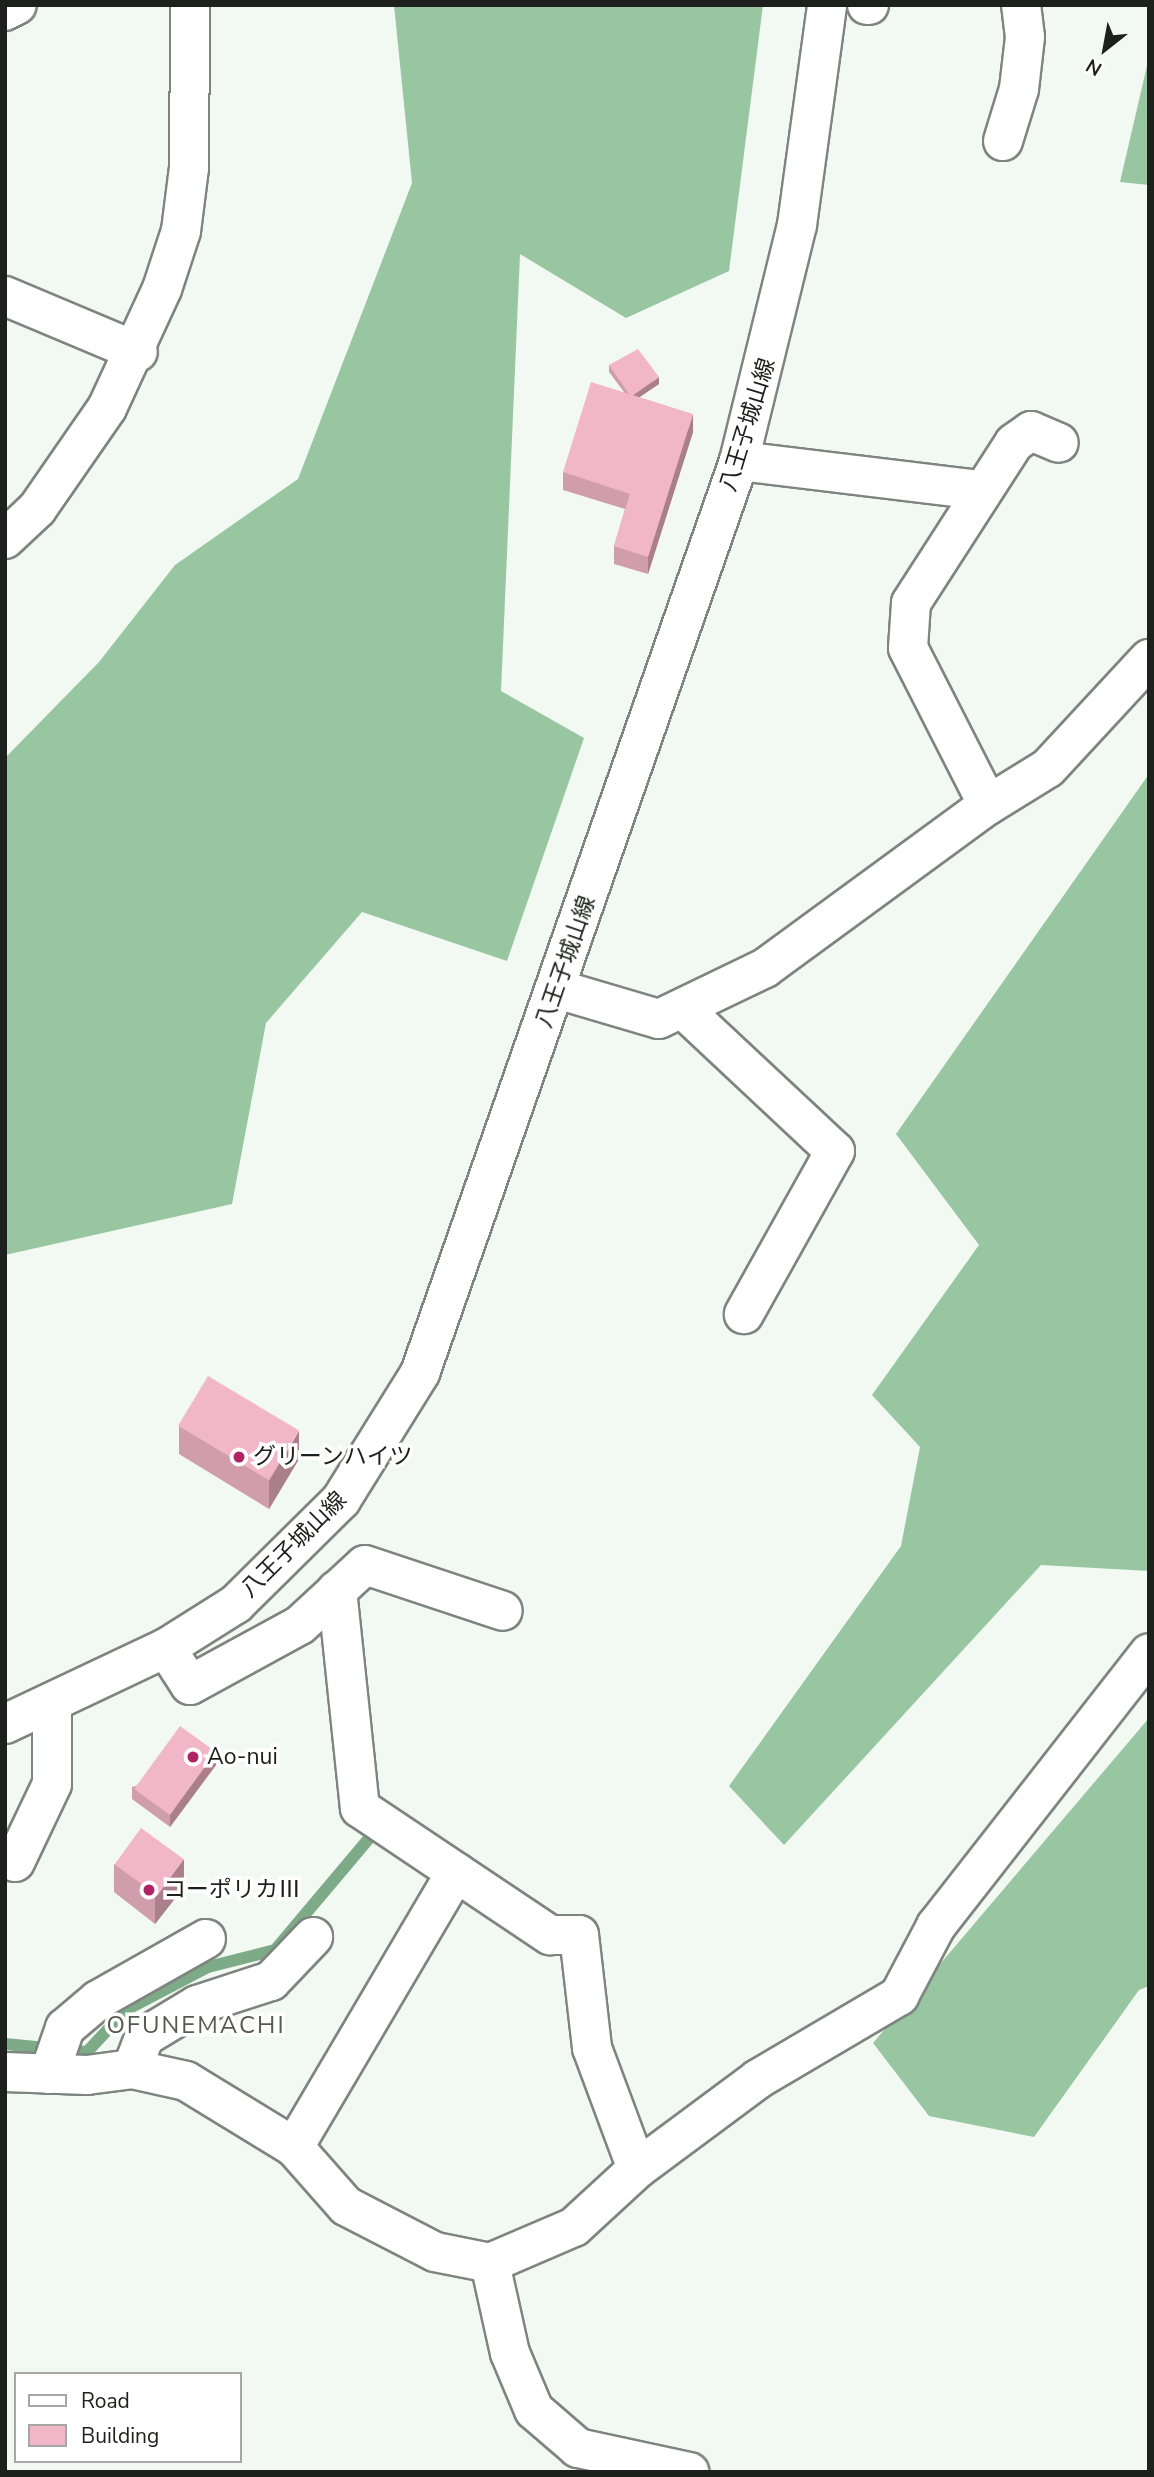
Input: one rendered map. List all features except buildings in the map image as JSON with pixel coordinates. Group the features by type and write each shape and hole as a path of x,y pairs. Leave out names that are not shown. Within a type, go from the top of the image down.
{"main road":[{"path":"5,10 17,5"},
{"path":"5,539 71,463 138,352 180,231 194,110 190,5"},
{"name":"八王子城山線","path":"5,1724 166,1648 236,1604 297,1549 387,1436 447,1307 739,461 797,225 827,5"},
{"path":"1003,141 1019,89 1025,37 1021,5"},
{"path":"5,296 138,352"},
{"path":"988,804 908,648 911,603 981,490 1031,431 1059,443"},
{"path":"739,461 981,490"},
{"path":"557,989 659,1019 765,968 988,804 1048,768 1149,659"},
{"path":"683,1009 835,1151 744,1314"},
{"path":"166,1648 190,1685 300,1625 365,1565 503,1611"},
{"path":"337,1590 360,1808 550,1935 579,1935 592,2048 637,2169"},
{"path":"5,2072 48,2074 132,2068 186,2081 294,2147 346,2206 435,2252 490,2263 574,2227 637,2169 758,2079 899,1996 936,1926 1149,1653"},
{"path":"15,1863 52,1784 52,1703"},
{"path":"294,2147 456,1872"},
{"path":"132,2068 144,2037 197,2005 271,1981 313,1937"},
{"path":"48,2074 65,2028 98,2000 206,1939"},
{"path":"490,2263 510,2353 534,2410 578,2448 689,2472"}],"green space":[{"path":"394,5 763,5 729,271 626,318 520,254 501,691 584,738 507,961 362,912 266,1023 232,1204 5,1255 5,758 99,662 175,565 298,479 412,183"},
{"path":"1149,57 1149,185 1120,182"},
{"path":"1149,774 1149,1571 1041,1565 784,1845 729,1786 901,1546 920,1447 872,1395 979,1245 896,1134"},
{"path":"1149,1718 1149,1986 1139,1990 1034,2137 929,2116 873,2043"}],"waterway":[{"path":"5,2044 87,2052 126,2010 208,1967 275,1950 371,1836"}],"place":[{"name":"グリーンハイツ","path":"239,1457"},
{"name":"Ao-nui","path":"193,1757"},
{"name":"コーポリカⅢ","path":"149,1890"}],"district":[{"name":"OFUNEMACHI","path":"196,2026"}]}
